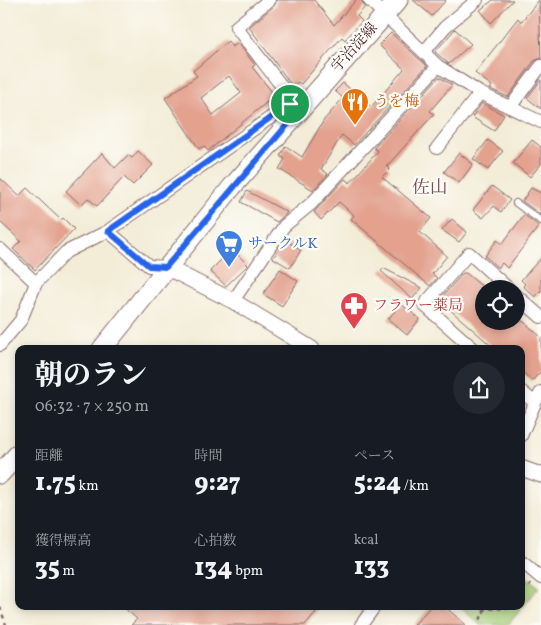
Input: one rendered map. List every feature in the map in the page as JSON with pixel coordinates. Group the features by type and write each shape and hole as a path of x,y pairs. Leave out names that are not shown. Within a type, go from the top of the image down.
{"main road":[{"name":"宇治淀線","path":"105,345 294,108 398,0"},
{"path":"1,473 15,457"}],"street":[{"path":"0,345 21,320 36,283 66,252 108,231 294,108 290,98 236,27 269,0"},
{"path":"369,0 438,66 480,93 511,106 541,122"},
{"path":"424,52 445,27 477,0"},
{"path":"233,301 284,226 312,202 438,66"},
{"path":"511,106 541,66"},
{"path":"437,148 480,93"},
{"path":"108,231 149,266 166,267 233,301 305,345"},
{"path":"0,249 36,283"},
{"path":"469,345 424,305 468,253 499,280"},
{"path":"0,333 31,296"},
{"path":"525,303 541,317"},
{"path":"525,392 538,397 525,427"},
{"path":"525,469 541,475"},
{"path":"525,567 536,582"},
{"path":"361,625 372,610"}],"lane":[{"path":"516,203 541,221"}],"path":[{"path":"0,608 6,625"},
{"path":"480,620 485,610"}],"green space":[{"path":"525,575 539,587 525,604"},
{"path":"463,610 520,610 508,625 480,625"}],"building":[{"path":"277,0 314,0 334,25 356,0 361,0 365,7 357,16 362,21 345,40 342,37 301,84 298,82 293,87 249,27 274,6"},
{"path":"413,0 446,0 432,16"},
{"path":"493,0 513,0 491,23 480,10"},
{"path":"539,0 541,58 534,61 508,97 490,89 492,86 475,73 518,18 521,22"},
{"path":"455,29 471,44 449,64 435,52"},
{"path":"391,33 427,66 354,145 342,135 321,169 328,174 313,190 279,169 285,159 280,156 286,146 302,157 324,120 343,98 335,91 343,83 371,107 404,69 379,45"},
{"path":"228,41 232,47 238,43 255,65 252,67 272,92 270,94 273,97 208,151 204,146 199,149 165,98 197,76 193,71","holes":["229,76 241,93 213,115 201,98"]},
{"path":"439,77 452,85 430,111 434,114 387,166 390,169 382,177 431,218 420,232 447,256 432,274 437,278 430,286 351,219 354,215 339,202 321,220 314,212 345,179 350,183 378,151 374,148"},
{"path":"541,80 541,109 527,98"},
{"path":"482,103 504,115 494,131 472,117"},
{"path":"488,140 503,151 488,170 473,159"},
{"path":"532,140 541,147 541,164 530,177 513,163"},
{"path":"138,151 153,165 133,185 124,177 97,206 88,198 81,205 66,191 102,153 115,168 128,155 132,158"},
{"path":"459,153 473,164 459,183 444,172"},
{"path":"0,178 19,196 27,188 61,220 63,218 74,229 35,270 13,249 21,241 0,222"},
{"path":"492,186 510,200 501,212 494,206 483,218 473,210"},
{"path":"531,188 541,193 541,215 522,201"},
{"path":"247,191 287,212 286,214 277,222 241,202"},
{"path":"524,215 539,226 507,268 502,263 498,268 485,256 497,240 502,244"},
{"path":"452,219 467,232 459,242 442,230"},
{"path":"285,240 301,250 290,268 273,258"},
{"name":"サークルK","path":"232,249 248,265 226,286 210,271"},
{"path":"541,258 541,291 535,297 525,288 525,280 521,280"},
{"path":"383,268 422,288 412,299 381,271"},
{"path":"280,269 298,281 282,306 263,294"},
{"path":"463,273 466,273 475,280 475,330 525,330 525,323 541,337 541,371 532,381 525,375 525,345 490,345 439,300"},
{"path":"401,304 420,319 407,335 388,319"},
{"path":"127,610 318,610 305,625 131,625 137,619"},
{"path":"427,610 449,610 466,625 414,625"}],"place":[{"name":"うを梅","path":"355,126"},
{"name":"サークルK","path":"229,268"},
{"name":"フラワー薬局","path":"354,330"}],"district":[{"name":"佐山","path":"430,188"}],"route":[{"path":"290,104 299,111 232,187 166,267 149,266 108,231 181,182 290,104"}]}
